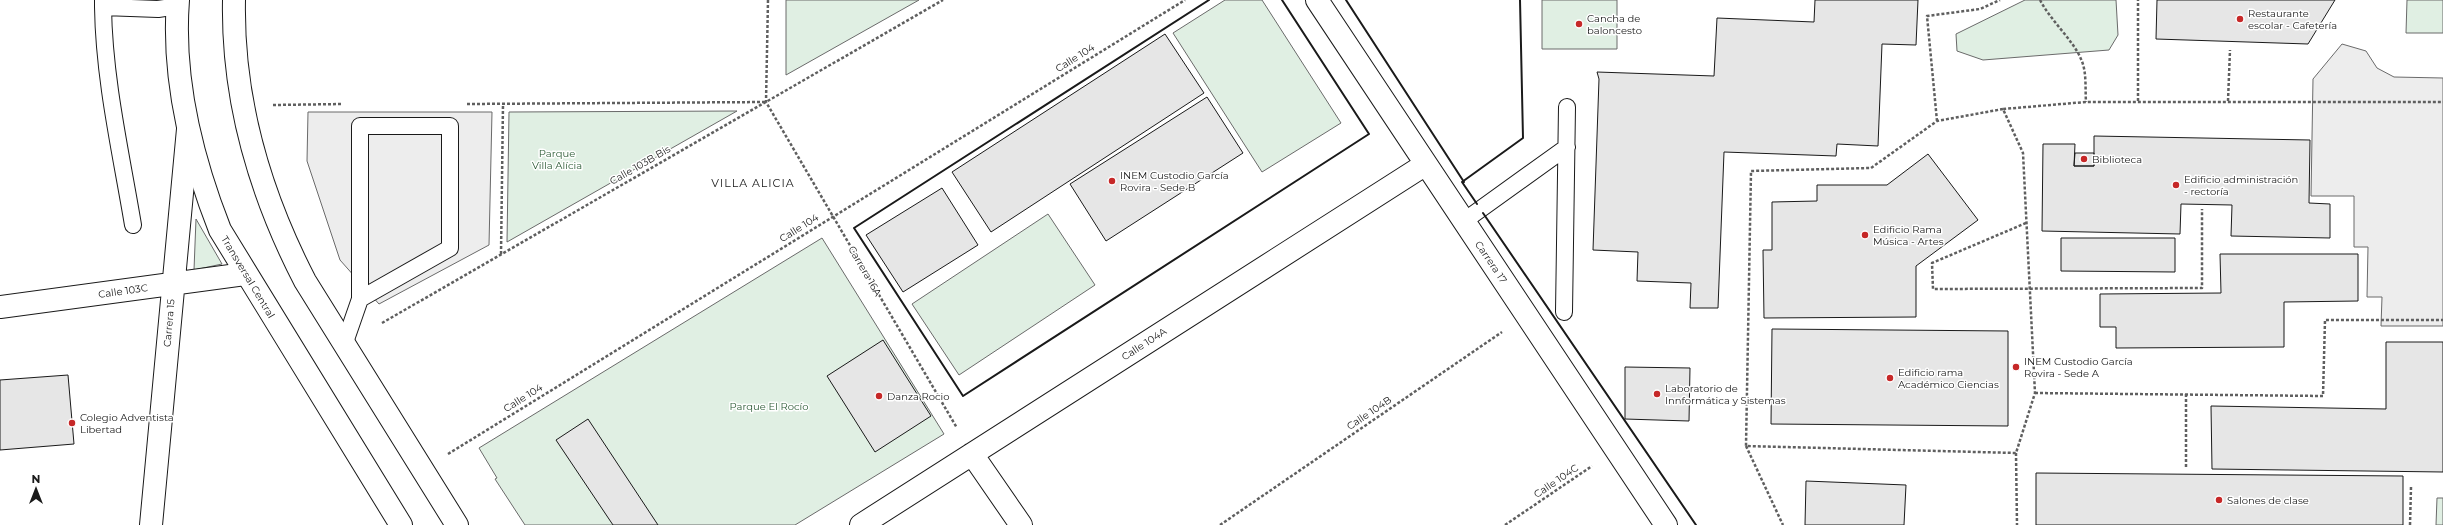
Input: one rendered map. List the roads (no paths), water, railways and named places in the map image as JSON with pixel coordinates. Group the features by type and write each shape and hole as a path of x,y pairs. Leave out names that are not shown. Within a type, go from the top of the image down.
{"street":[{"path":"234,0 237,72 242,105 254,156 284,242 305,281 344,345 457,525"},
{"name":"Carrera 17","path":"1317,0 1666,525"},
{"name":"Transversal Central","path":"178,3 180,68 188,122 201,180 220,230 245,274 400,525"},
{"name":"Carrera 15","path":"150,525 188,122"},
{"name":"Calle 104A","path":"861,525 1426,164"},
{"name":"Calle 103C","path":"0,307 245,274"},
{"path":"972,454 1021,525"}],"lane":[{"path":"133,225 109,84 104,43 103,4 158,9 178,3"},
{"path":"1564,312 1567,107"},
{"path":"344,345 360,299 360,126 450,126 450,248 360,299"},
{"path":"1464,221 1567,147"}],"place":[{"name":"Restaurante escolar - Cafetería","path":"2240,19"},
{"name":"Cancha de baloncesto","path":"1579,24"},
{"name":"Biblioteca","path":"2084,159"},
{"name":"INEM Custodio García Rovira - Sede B","path":"1112,181"},
{"name":"Edificio administración - rectoría","path":"2176,185"},
{"name":"Edificio Rama Música - Artes","path":"1865,235"},
{"name":"INEM Custodio García Rovira - Sede A","path":"2016,367"},
{"name":"Edificio rama Académico Ciencias","path":"1890,378"},
{"name":"Laboratorio de Innformática y Sistemas","path":"1657,394"},
{"name":"Danza Rocio","path":"879,396"},
{"name":"Colegio Adventista Libertad","path":"72,423"},
{"name":"Salones de clase","path":"2219,500"}],"district":[{"name":"VILLA ALICIA","path":"753,183"}],"park label":[{"name":"Parque Villa Alícia","path":"557,158"},
{"name":"Parque El Rocío","path":"769,406"}]}
